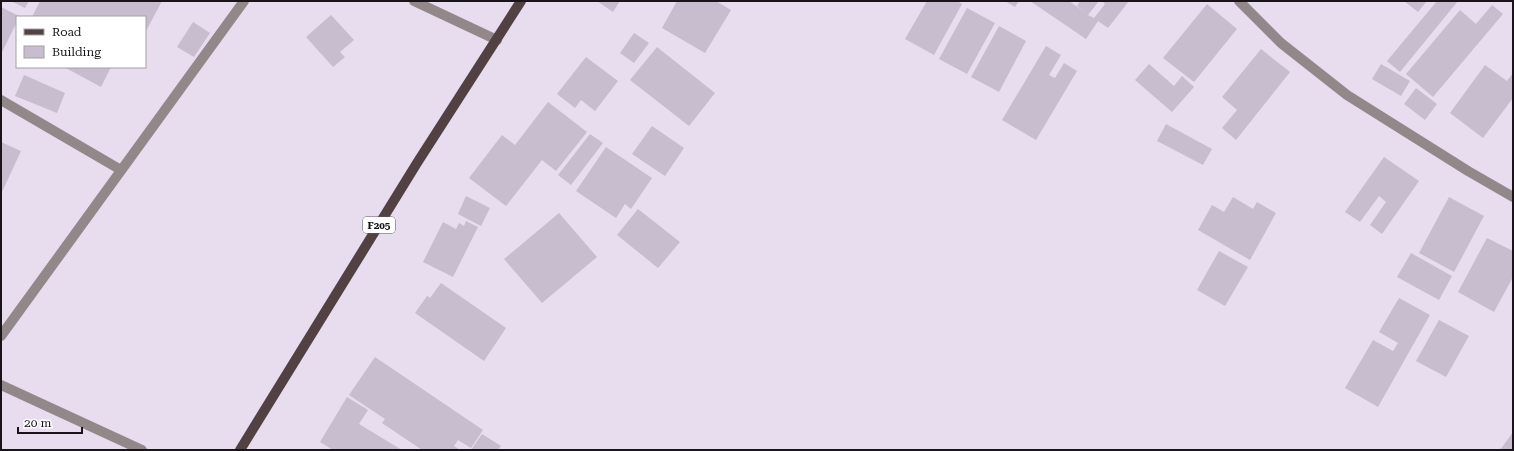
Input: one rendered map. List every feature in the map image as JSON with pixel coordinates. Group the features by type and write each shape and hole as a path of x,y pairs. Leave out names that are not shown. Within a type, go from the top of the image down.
{"main road":[{"name":"F205","path":"240,450 417,163 521,1"}],"street":[{"path":"1,336 244,1"},
{"path":"414,1 497,40"},
{"path":"1242,2 1281,43 1346,95 1468,171 1513,197"},
{"path":"1,100 121,170"},
{"path":"1,386 142,450"}],"building":[{"path":"11,1 29,1 25,8"},
{"path":"40,1 162,1 146,31 146,16 32,16"},
{"path":"597,1 620,1 613,12"},
{"path":"677,1 716,1 731,10 705,53 662,28"},
{"path":"927,1 957,1 962,4 934,55 905,39"},
{"path":"1005,1 1019,1 1015,7"},
{"path":"1030,1 1069,1 1086,13 1077,6 1080,1 1099,1 1088,15 1094,18 1105,4 1102,1 1129,1 1108,28 1098,21 1086,39"},
{"path":"1404,1 1427,1 1418,12"},
{"path":"1437,1 1458,1 1400,72 1387,61"},
{"path":"1207,4 1237,29 1194,82 1163,58"},
{"path":"1492,5 1503,14 1433,97 1406,74 1460,10 1476,24"},
{"path":"1,7 19,16 16,16 16,24 1,54"},
{"path":"967,8 995,23 967,74 939,59"},
{"path":"331,15 354,40 340,52 345,57 333,67 306,37"},
{"path":"193,22 210,33 194,57 177,47"},
{"path":"999,26 1026,41 999,92 971,77"},
{"path":"634,33 649,43 634,63 620,53"},
{"path":"1046,46 1061,55 1049,75 1055,78 1064,63 1077,71 1036,140 1002,120"},
{"path":"657,47 715,93 689,126 630,80"},
{"path":"1261,49 1290,72 1236,140 1222,128 1237,110 1222,97"},
{"path":"586,57 618,81 595,111 581,100 575,108 557,94"},
{"path":"1149,64 1174,86 1182,76 1194,87 1172,112 1135,80"},
{"path":"1381,64 1410,81 1401,96 1372,79"},
{"path":"1485,65 1507,81 1513,73 1513,98 1483,138 1450,113"},
{"path":"66,68 110,68 101,87"},
{"path":"24,75 65,93 57,113 15,96"},
{"path":"1416,88 1437,104 1425,120 1404,104"},
{"path":"548,102 587,132 556,171 542,160 506,206 469,178 502,135 515,145"},
{"path":"1166,124 1212,149 1203,165 1157,141"},
{"path":"652,126 684,148 665,176 632,154"},
{"path":"590,134 603,143 571,185 558,175"},
{"path":"1,142 21,151 1,194"},
{"path":"606,147 652,178 631,209 625,204 616,218 576,191"},
{"path":"1384,157 1419,181 1382,234 1370,225 1386,202 1379,196 1360,222 1345,212"},
{"path":"466,196 490,208 481,226 458,214"},
{"path":"1233,197 1253,209 1257,202 1276,213 1250,260 1198,230 1212,205 1224,212"},
{"path":"1449,197 1484,216 1454,272 1419,253"},
{"path":"638,209 680,242 658,268 617,235"},
{"path":"559,213 597,257 542,303 504,259"},
{"path":"466,221 478,227 453,277 423,262 443,222 456,229 459,223 464,226"},
{"path":"1487,238 1513,251 1513,277 1494,312 1458,292"},
{"path":"1219,251 1248,267 1225,306 1197,290"},
{"path":"1411,253 1452,276 1439,300 1397,277"},
{"path":"441,283 506,328 484,361 415,313 427,296 430,298"},
{"path":"1399,298 1430,315 1378,407 1345,388 1373,340 1393,351 1398,343 1379,332"},
{"path":"1439,320 1469,336 1446,377 1416,361"},
{"path":"375,357 483,430 471,448 458,440 454,446 460,450 422,450 382,423 385,419 349,395"},
{"path":"347,397 368,410 359,424 402,450 333,450 320,442"},
{"path":"1513,432 1513,450 1500,450"},
{"path":"482,434 501,446 498,450 471,450"}]}
